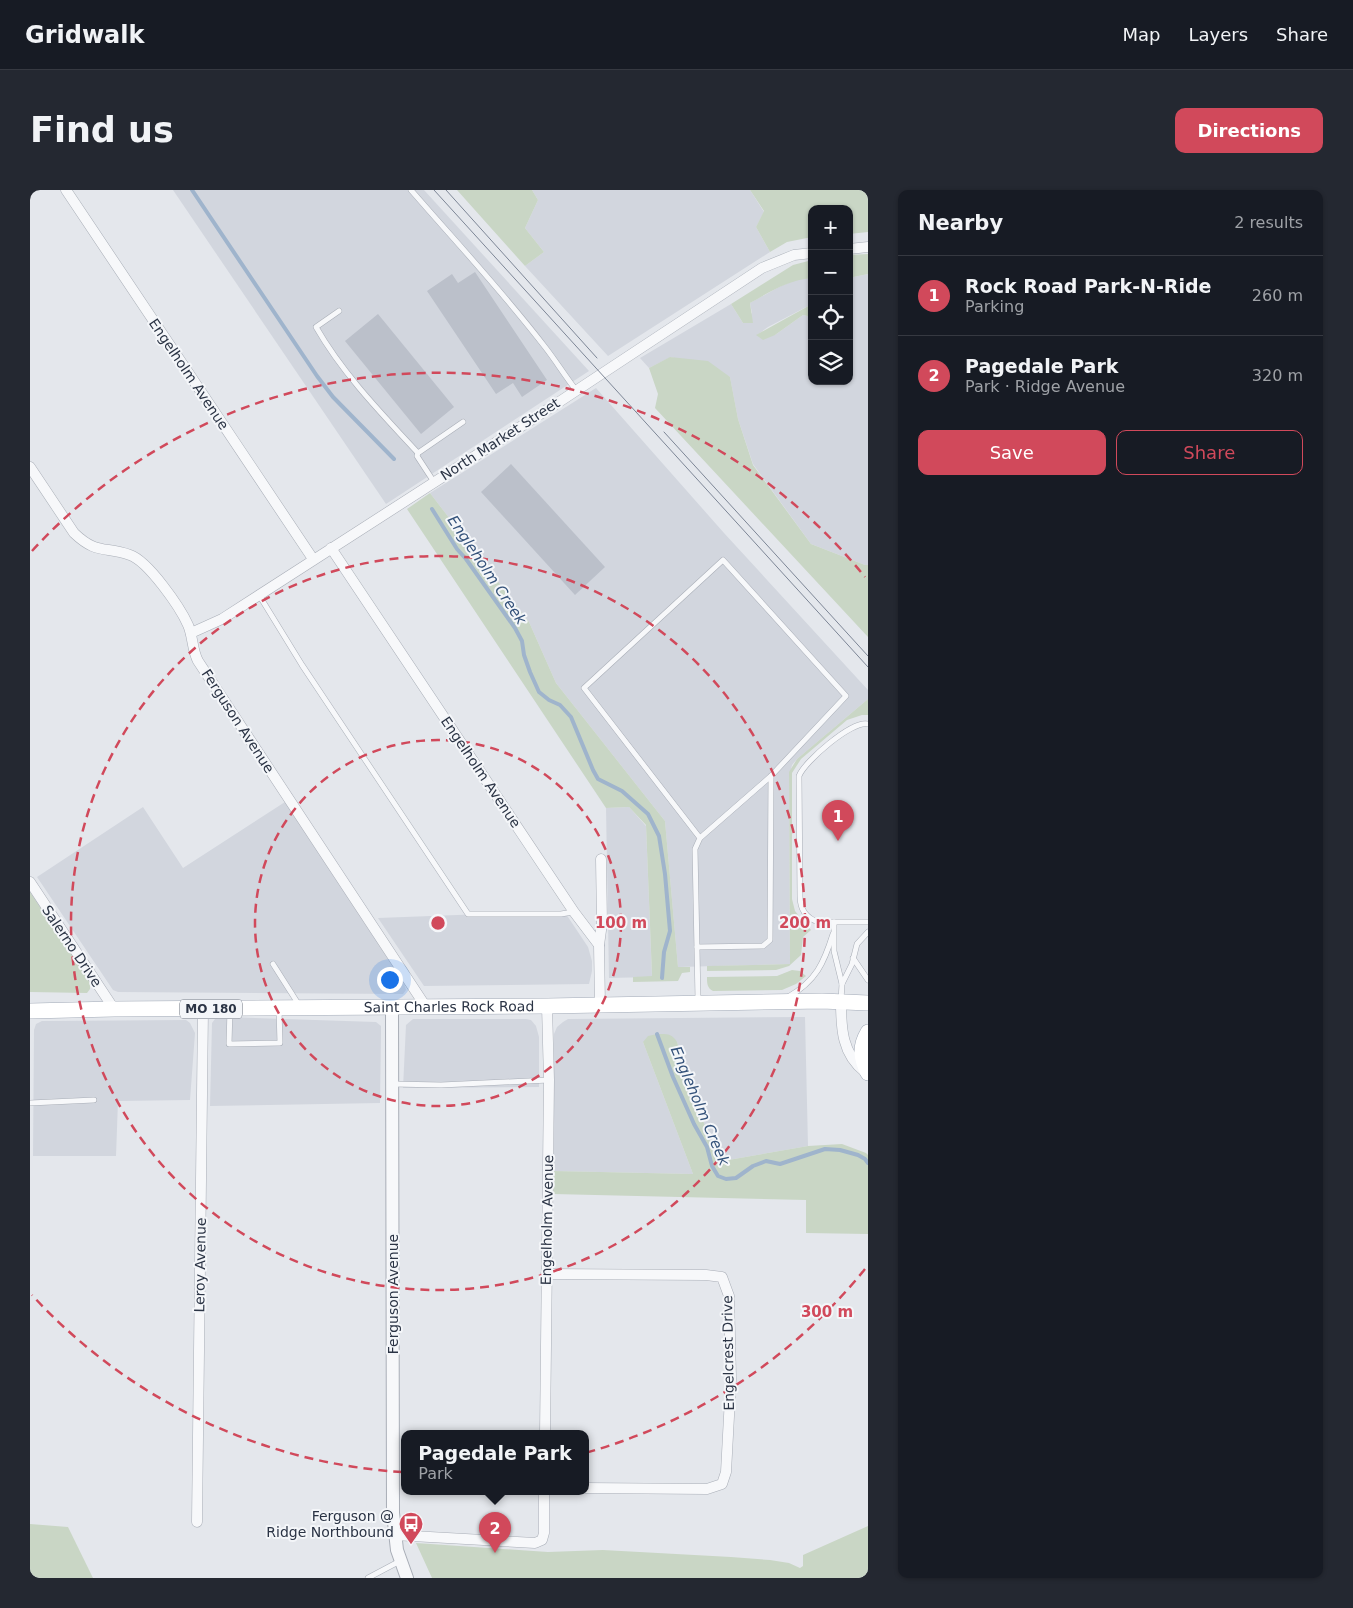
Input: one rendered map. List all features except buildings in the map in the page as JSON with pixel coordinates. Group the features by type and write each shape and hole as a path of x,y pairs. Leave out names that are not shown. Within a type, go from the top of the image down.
{"main road":[{"name":"Saint Charles Rock Road","path":"30,1011 776,1002 868,1003"},
{"path":"868,1032 862,1045 861,1054 868,1074"}],"street":[{"name":"Engelholm Avenue","path":"66,190 313,559"},
{"path":"853,249 868,247"},
{"name":"North Market Street","path":"191,633 222,619 762,268 794,255 808,253"},
{"name":"Ferguson Avenue","path":"30,468 74,533 81,540 97,549 130,554 145,564 183,616 191,633 198,661 426,1007"},
{"name":"Engelholm Avenue","path":"331,548 574,912 599,945"},
{"path":"600,1005 601,858"},
{"name":"Salerno Drive","path":"30,882 114,1009"},
{"path":"841,1002 843,1038 851,1056 868,1074"},
{"name":"Engelholm Avenue","path":"545,1430 549,1080 547,1006"},
{"name":"Ferguson Avenue","path":"392,1007 393,1513 394,1535 400,1561 407,1578"},
{"name":"Leroy Avenue","path":"197,1522 203,1009"},
{"name":"Engelcrest Drive","path":"546,1274 706,1275 722,1277 729,1296 731,1379 726,1472 722,1484 707,1489 589,1488"},
{"path":"394,1535 535,1543 542,1540 544,1533 544,1495"}],"lane":[{"path":"411,190 541,342 576,390"},
{"path":"339,311 316,327 331,352 365,395 418,453 417,456 434,482"},
{"path":"418,453 463,422"},
{"path":"698,1004 695,849 700,838 770,776 846,696 723,560 584,688 700,838"},
{"path":"258,594 302,665 468,914 574,912"},
{"path":"868,724 856,725 848,729 806,764 799,776 800,903 802,908 811,920 818,922 868,922"},
{"path":"698,947 763,946 770,940 770,776"},
{"path":"834,922 835,961 842,984 841,1002"},
{"path":"842,984 849,972 857,944 868,932"},
{"path":"776,1002 797,992 814,977 822,963 833,934"},
{"path":"853,958 868,980"},
{"path":"273,964 300,1008"},
{"path":"230,1008 230,1044 280,1043 279,1008"},
{"path":"392,1084 441,1085 549,1080"},
{"path":"30,1104 94,1100"},
{"path":"368,1578 400,1561"}],"shaded area":[{"path":"173,190 424,190 589,371 386,504"},
{"path":"532,190 750,190 764,212 756,227 770,252 608,356 525,266 544,252 525,228 538,200"},
{"path":"868,274 868,565 811,544 753,464 738,419 730,377 671,357 649,368 640,358 731,304 743,323 752,313 750,303 797,279 808,278 808,306 768,327 757,335 775,335 803,315 808,316 808,385 853,385 853,277"},
{"path":"596,388 724,533 868,690 868,699 792,765 789,778 790,964 678,967 665,821 556,683 529,622 430,493"},
{"path":"285,802 404,983 406,990 403,994 118,992 113,990 37,877 143,807 183,868"},
{"path":"629,807 646,826 652,977 609,978 606,808"},
{"path":"564,911 588,947 592,961 589,984 424,986 378,918"},
{"path":"222,1017 376,1022 381,1026 380,1103 210,1106 212,1023 215,1019"},
{"path":"805,1017 808,1146 717,1162 677,1042 643,1042 693,1174 554,1171 554,1034 557,1027 563,1022 568,1019"},
{"path":"413,1019 531,1020 536,1026 539,1037 539,1087 403,1088 406,1025"},
{"path":"186,1020 190,1023 195,1033 190,1100 118,1101 116,1156 33,1156 34,1030 36,1024 42,1021"}],"green space":[{"path":"457,190 532,190 538,200 525,228 544,252 525,266"},
{"path":"750,190 868,190 868,232 853,234 853,205 808,205 808,238 787,242 770,252 756,227 764,211"},
{"path":"868,254 868,274 853,277 853,255"},
{"path":"808,261 808,278 787,284 750,303 753,323 743,323 731,304 793,265"},
{"path":"808,306 808,316 803,315 775,335 763,340 756,335"},
{"path":"670,357 708,361 730,377 738,419 753,465 811,544 868,565 868,637 655,408 658,394 649,368"},
{"path":"430,493 529,622 556,683 665,821 678,967 690,967 690,972 682,973 678,981 633,982 633,977 652,976 646,825 629,807 606,808 407,509"},
{"path":"868,699 868,715 847,720 801,759 792,773 792,899 795,911 811,930 803,937 801,955 789,966 776,970 707,971 707,966 790,964 789,772 797,759"},
{"path":"30,892 90,982 90,989 87,993 30,992"},
{"path":"792,970 800,971 806,976 796,984 782,990 713,991 707,983 707,977 777,976"},
{"path":"657,1034 671,1036 677,1042 717,1162 808,1146 842,1144 866,1153 868,1155 868,1234 806,1233 806,1200 553,1194 554,1171 693,1174 643,1042 648,1036"},
{"path":"30,1524 68,1527 93,1578 30,1578"},
{"path":"868,1526 868,1578 432,1578 416,1543 548,1552 603,1550 731,1557 789,1563 800,1568 803,1566 803,1555"}],"waterway":[{"name":"Engleholm Creek","path":"192,190 317,376 333,397 394,459"},
{"name":"Engleholm Creek","path":"432,509 457,549 515,628 522,641 524,655 539,692 549,700 560,705 571,717 598,779 622,791 648,814 659,836 665,874 670,931 664,952 662,978"},
{"name":"Engleholm Creek","path":"657,1034 673,1077 694,1124 707,1147 712,1166 718,1176 726,1179 736,1178 753,1166 766,1161 780,1164 825,1149 840,1150 858,1155 868,1163"}],"tram line":[{"path":"434,190 868,667"},
{"path":"446,190 597,358"},
{"path":"664,432 868,656"}],"place":[{"name":"Rock Road Park-N-Ride","path":"838,841"},
{"name":"Ferguson @ Ridge Northbound","path":"411,1545"},
{"name":"Pagedale Park","path":"495,1553"}]}
